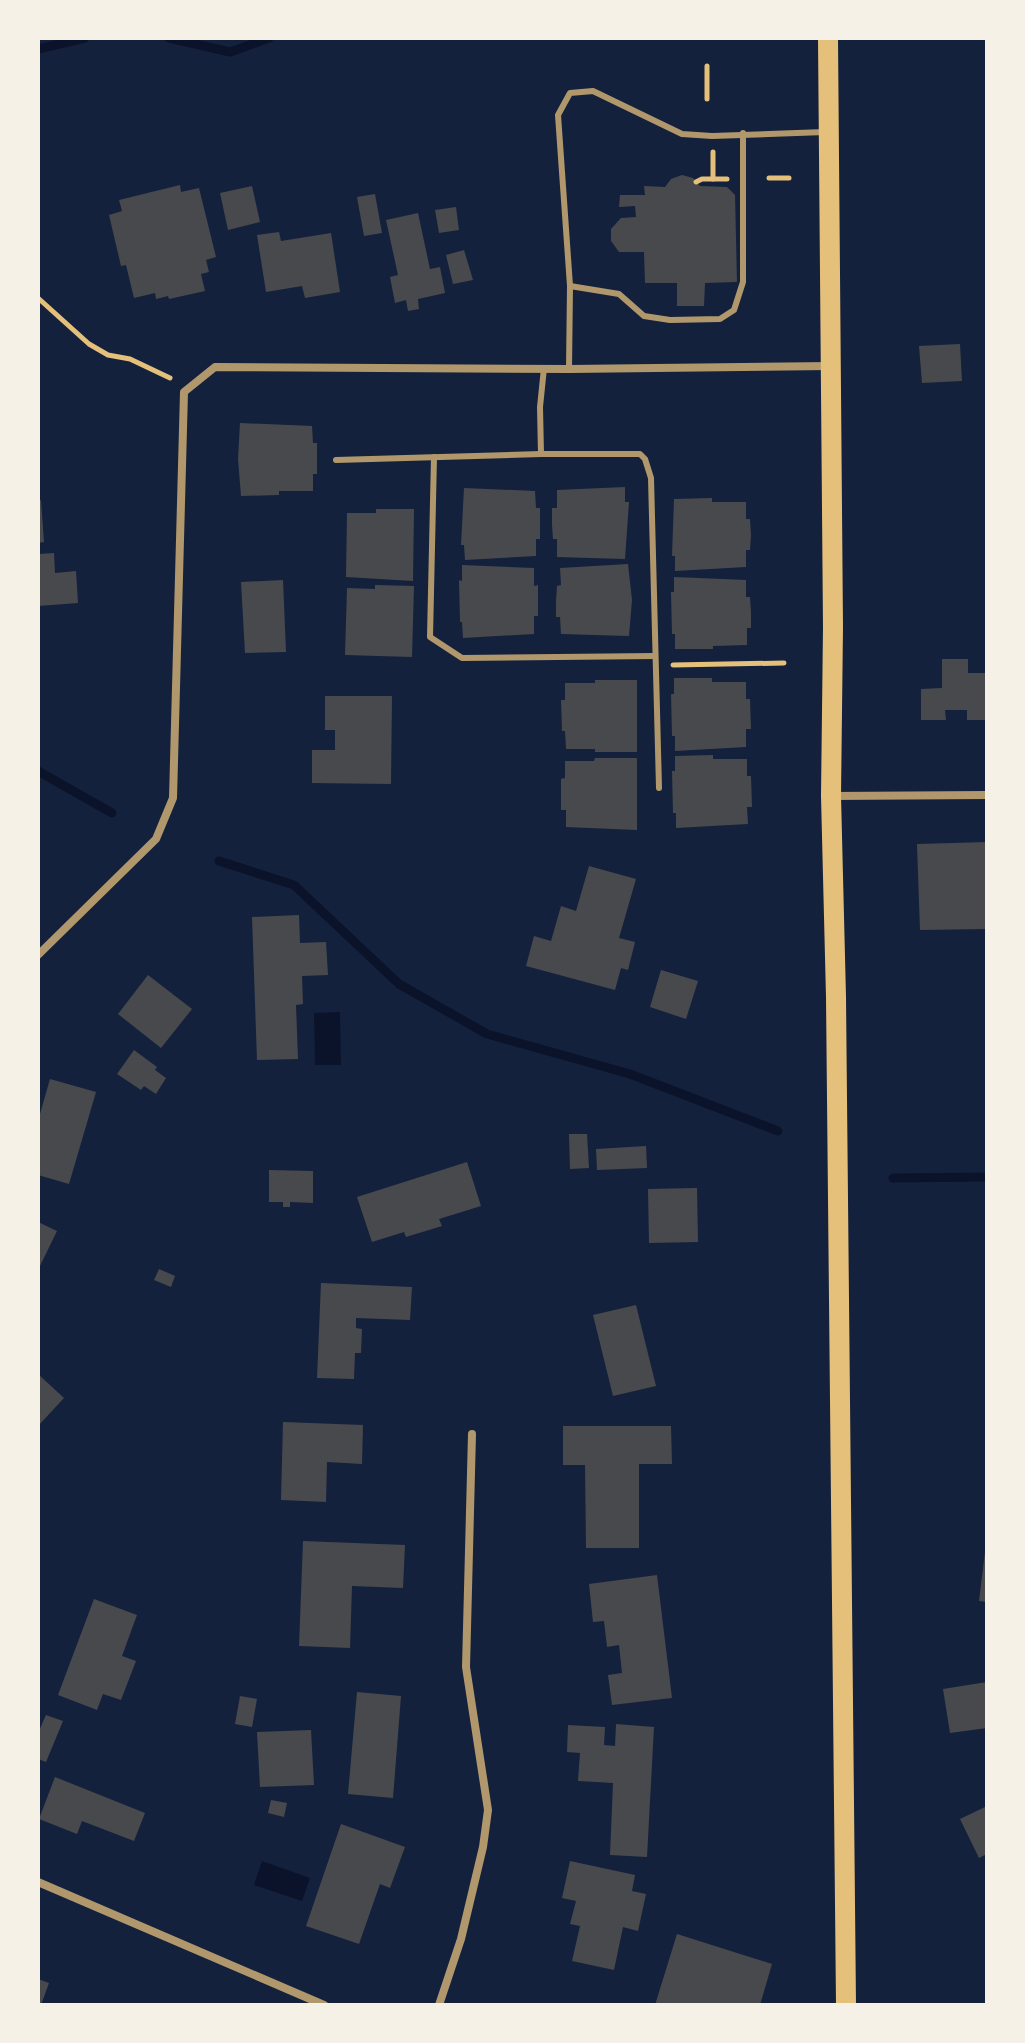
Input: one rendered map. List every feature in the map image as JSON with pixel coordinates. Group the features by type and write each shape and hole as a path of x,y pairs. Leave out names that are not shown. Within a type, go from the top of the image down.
{"main road":[{"path":"828,38 833,627 831,796 836,997 846,2005"}],"street":[{"path":"38,955 156,839 173,798 184,392 215,367 569,369 831,366"},
{"path":"831,796 987,795"},
{"path":"439,2005 465,1924 483,1847 488,1810 466,1667 472,1434"},
{"path":"38,1882 324,2005"}],"lane":[{"path":"569,369 570,286 558,115 570,93 593,91 682,134 712,136 829,132"},
{"path":"570,286 619,294 644,316 670,320 720,319 734,310 743,282 743,133"},
{"path":"541,454 540,407 544,368"},
{"path":"336,460 541,454 640,454 645,459 651,478 659,788"},
{"path":"434,457 430,637 462,658 655,656"}],"path":[{"path":"707,66 707,99"},
{"path":"713,145 713,179"},
{"path":"769,178 789,178"},
{"path":"696,182 702,179 728,179"},
{"path":"38,298 89,344 108,355 130,359 170,378"},
{"path":"656,665 784,663"}],"water":[{"path":"340,1012 341,1065 315,1065 314,1013"},
{"path":"262,1861 310,1878 302,1901 254,1885"}],"building":[{"path":"682,175 693,178 700,186 727,187 735,195 737,282 705,283 704,306 677,306 677,283 645,283 644,252 619,252 611,241 611,229 621,218 636,217 635,206 619,207 620,195 645,195 644,186 665,187 671,179"},
{"path":"180,185 181,192 199,188 216,257 206,260 209,272 201,274 205,291 169,299 168,296 156,299 155,293 134,298 126,265 121,266 109,215 122,211 119,200"},
{"path":"252,186 260,222 228,230 220,193"},
{"path":"375,194 382,233 364,236 357,197"},
{"path":"456,207 459,230 439,233 435,210"},
{"path":"418,213 430,269 440,267 445,293 418,299 419,309 408,311 406,300 395,303 390,277 398,275 386,220"},
{"path":"279,232 281,241 331,233 340,292 305,298 302,286 266,292 257,235"},
{"path":"464,250 473,280 453,284 446,255"},
{"path":"960,344 962,381 922,383 919,346"},
{"path":"240,423 312,426 313,443 317,443 317,474 313,474 313,491 241,496 238,459"},
{"path":"625,487 625,502 629,502 625,559 557,557 552,508 557,508 557,490"},
{"path":"464,488 535,491 536,508 540,508 540,539 536,539 536,556 465,560 464,545 461,545"},
{"path":"712,498 712,502 746,502 746,519 750,519 751,535 750,550 746,550 746,567 675,571 675,556 672,556 674,499"},
{"path":"41,500 44,542 38,543 38,501"},
{"path":"376,509 414,509 413,581 346,577 347,513 376,513"},
{"path":"54,553 55,573 76,571 78,603 38,606 38,554"},
{"path":"628,564 632,600 629,636 561,634 560,617 556,617 560,568"},
{"path":"462,565 534,568 534,586 538,585 538,616 534,616 534,634 463,638 459,580 462,581"},
{"path":"674,577 746,580 746,597 750,597 751,613 747,645 675,649 671,592 674,592"},
{"path":"283,580 286,652 245,653 241,582"},
{"path":"375,585 414,586 412,657 345,655 347,588 375,589"},
{"path":"942,659 968,659 968,673 987,673 987,720 967,720 967,710 945,710 946,720 921,720 921,689 942,688"},
{"path":"674,678 746,682 751,729 746,729 746,747 675,751 671,694 674,694"},
{"path":"595,680 637,680 637,752 566,749 561,700 565,700 565,683 595,683"},
{"path":"325,696 392,696 391,784 312,783 312,750 335,750 335,730 325,730"},
{"path":"713,755 713,759 747,759 752,807 747,807 748,824 676,828 672,771 675,771 675,756"},
{"path":"595,758 637,758 637,830 566,827 566,810 561,810 561,779 565,778 565,761 594,761"},
{"path":"987,842 987,929 920,930 917,844"},
{"path":"589,866 636,879 619,938 635,942 628,970 621,968 615,990 526,966 534,936 551,941 561,906 576,911"},
{"path":"299,915 300,943 326,942 328,975 302,976 303,1004 296,1005 298,1059 257,1060 252,917"},
{"path":"661,970 698,981 686,1019 650,1007"},
{"path":"148,975 192,1009 161,1048 118,1014"},
{"path":"134,1050 166,1078 156,1094 144,1086 141,1090 117,1074"},
{"path":"50,1079 96,1092 69,1184 38,1175 38,1121"},
{"path":"569,1134 587,1134 589,1168 570,1169"},
{"path":"646,1146 647,1168 597,1170 596,1149"},
{"path":"467,1162 481,1206 439,1219 442,1226 406,1237 404,1232 372,1242 357,1197"},
{"path":"269,1170 313,1171 313,1203 290,1202 290,1207 283,1207 283,1202 269,1202"},
{"path":"697,1188 698,1242 649,1243 648,1189"},
{"path":"38,1222 57,1231 38,1270"},
{"path":"159,1269 175,1276 171,1287 154,1280"},
{"path":"321,1283 412,1287 410,1320 356,1318 356,1328 362,1329 361,1353 355,1353 354,1379 317,1378"},
{"path":"636,1305 656,1386 613,1396 593,1315"},
{"path":"38,1374 64,1398 38,1426"},
{"path":"283,1422 363,1425 362,1464 327,1462 326,1502 281,1500"},
{"path":"563,1426 671,1426 672,1464 639,1464 639,1548 586,1548 585,1465 563,1465"},
{"path":"303,1541 405,1545 403,1588 352,1586 350,1648 299,1646"},
{"path":"987,1553 987,1602 979,1601"},
{"path":"657,1575 672,1698 612,1705 608,1675 622,1673 619,1645 607,1647 604,1621 593,1622 589,1584"},
{"path":"94,1599 137,1615 122,1656 136,1661 121,1700 103,1694 97,1710 58,1695"},
{"path":"987,1682 987,1728 950,1733 943,1689"},
{"path":"357,1692 401,1696 393,1798 348,1794"},
{"path":"240,1696 257,1699 252,1727 235,1724"},
{"path":"46,1715 63,1721 46,1762 38,1759 38,1733"},
{"path":"616,1724 654,1727 647,1857 610,1855 613,1783 578,1781 580,1753 567,1752 568,1725 605,1727 604,1745 615,1746"},
{"path":"311,1730 314,1785 260,1787 257,1732"},
{"path":"55,1777 145,1813 134,1841 82,1821 77,1834 39,1819"},
{"path":"271,1800 287,1803 284,1817 268,1813"},
{"path":"987,1806 987,1854 979,1858 960,1819"},
{"path":"341,1824 405,1847 390,1888 380,1884 359,1944 306,1926"},
{"path":"570,1861 635,1875 632,1891 646,1894 638,1931 623,1927 614,1970 572,1961 580,1926 570,1924 576,1901 562,1898"},
{"path":"677,1934 772,1964 760,2005 655,2005"},
{"path":"38,1979 49,1983 41,2005 38,2005"}],"waterway":[{"path":"38,49 85,38"},
{"path":"169,38 230,52 269,38"},
{"path":"38,771 112,813"},
{"path":"219,861 294,885 399,984 487,1034 630,1074 778,1131"},
{"path":"893,1178 987,1177"}]}
